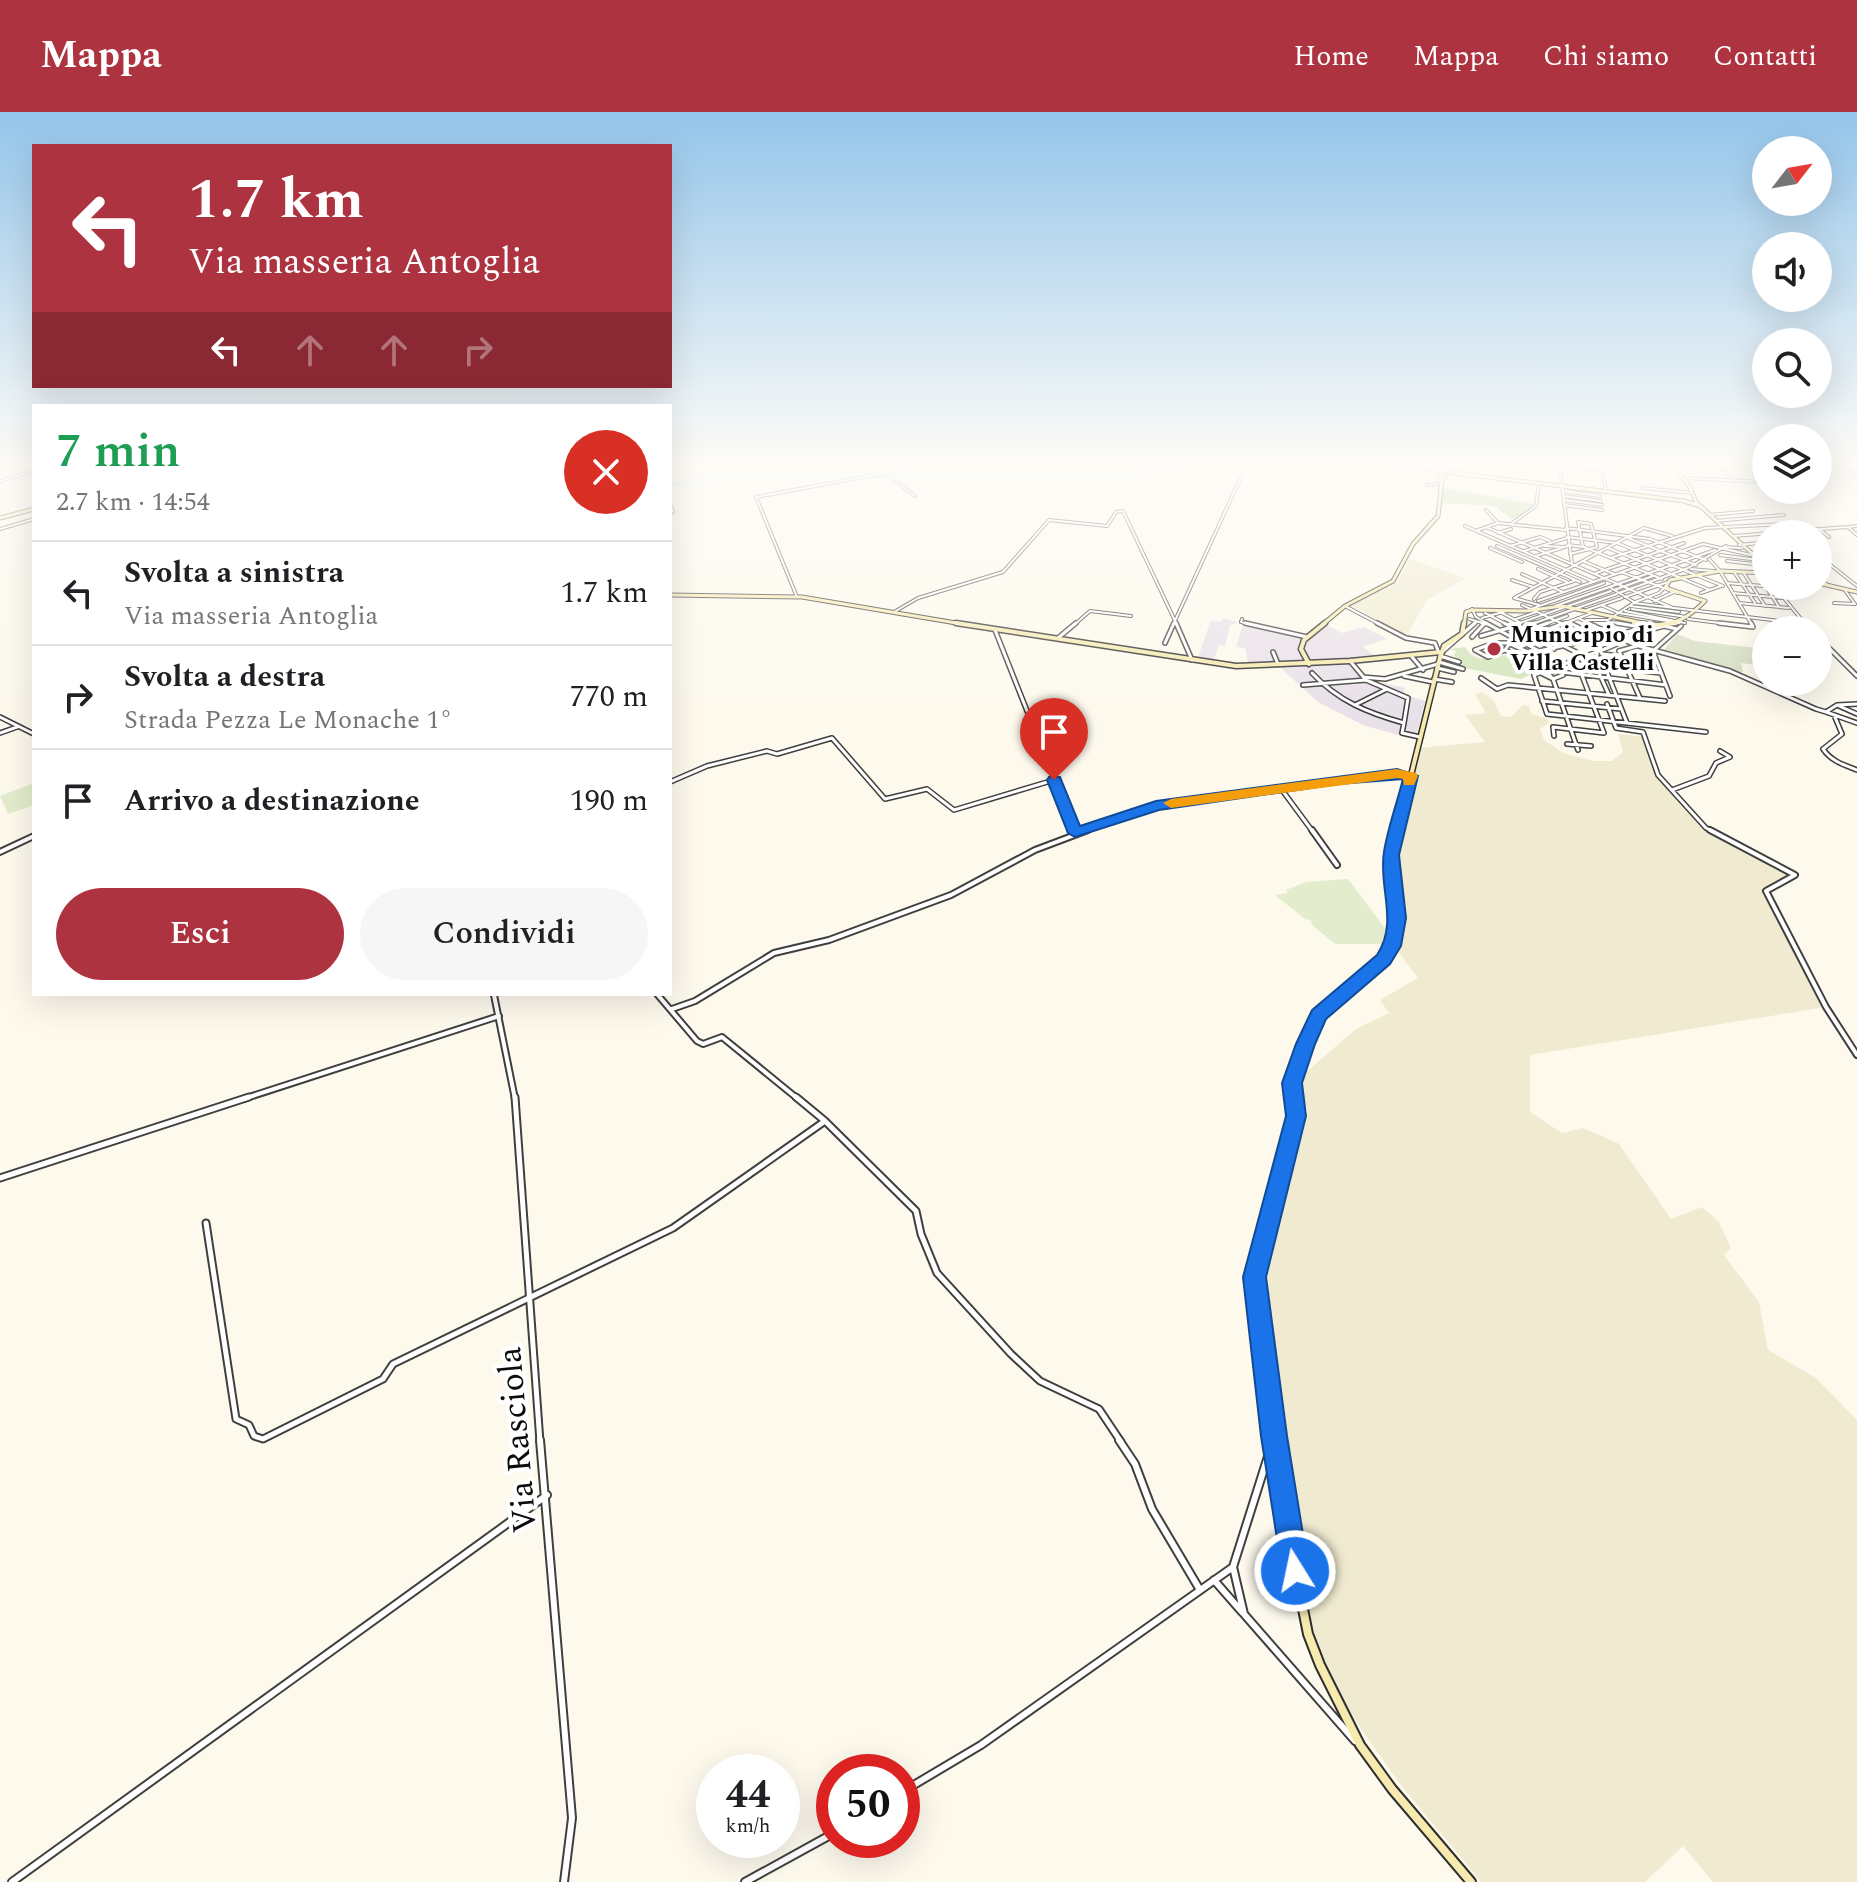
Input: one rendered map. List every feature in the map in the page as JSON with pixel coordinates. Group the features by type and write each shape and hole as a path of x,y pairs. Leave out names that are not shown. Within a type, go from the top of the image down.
{"main road":[{"path":"1306,658 1302,643 1307,637 1345,606 1393,581 1413,545"},
{"path":"1741,546 1751,554"},
{"path":"1471,1882 1392,1789 1360,1745 1308,1634 1273,1449 1274,1436 1254,1288 1296,1116 1293,1078 1318,1015 1391,950 1398,919 1391,855 1439,659 1446,644 1462,634 1464,614 1472,609 1508,614 1566,607 1592,613 1622,612 1668,626 1682,624 1705,601 1676,593 1665,586 1693,572 1752,570"},
{"path":"1832,586 1844,589 1856,598"},
{"path":"672,595 797,597 1236,666 1279,666 1306,658 1326,662 1422,656 1439,659"},
{"path":"1432,657 1439,659"},
{"path":"1294,664 1306,658"}],"street":[{"path":"776,545 797,597"},
{"path":"894,612 913,600 1003,572 1027,545"},
{"path":"1139,545 1192,660"},
{"path":"1165,643 1210,545"},
{"path":"1508,545 1594,582"},
{"path":"1490,548 1516,545"},
{"path":"1528,545 1593,574 1617,593"},
{"path":"1508,555 1542,545"},
{"path":"1570,554 1597,547 1596,545"},
{"path":"1562,624 1514,598 1614,545"},
{"path":"1621,545 1711,581 1751,585"},
{"path":"1643,545 1696,565 1725,546 1749,545"},
{"path":"1610,558 1650,545"},
{"path":"1544,636 1581,654 1628,642 1653,629 1668,626 1707,622 1753,627 1720,571 1708,560 1665,545"},
{"path":"1512,580 1540,592 1679,545"},
{"path":"1531,609 1622,572 1701,545"},
{"path":"1704,545 1752,564"},
{"path":"1524,560 1567,546"},
{"path":"1567,546 1573,565"},
{"path":"1536,547 1583,547 1660,579 1665,586"},
{"path":"1497,548 1578,581"},
{"path":"1502,548 1524,560"},
{"path":"1608,548 1710,590"},
{"path":"1719,552 1751,585"},
{"path":"1617,583 1696,556 1719,552 1751,554"},
{"path":"1583,561 1615,575"},
{"path":"1727,561 1752,566"},
{"path":"1538,566 1549,562"},
{"path":"1693,572 1696,565"},
{"path":"1538,566 1569,583"},
{"path":"1832,566 1857,586"},
{"path":"1612,568 1656,586 1665,586"},
{"path":"1566,607 1630,591 1685,570"},
{"path":"1738,572 1756,605"},
{"path":"1522,574 1576,598"},
{"path":"1593,574 1599,580"},
{"path":"1630,591 1642,580 1653,576"},
{"path":"1698,585 1723,577"},
{"path":"1548,579 1561,585"},
{"path":"1536,600 1599,580 1617,583 1673,608 1679,612 1682,624"},
{"path":"1617,583 1622,612 1643,627 1653,629"},
{"path":"1701,593 1726,584"},
{"path":"1481,636 1544,615 1576,598 1665,586"},
{"path":"1551,639 1585,630 1665,586"},
{"path":"1834,603 1853,605 1856,598 1844,589"},
{"path":"1536,600 1540,592"},
{"path":"1522,593 1543,605"},
{"path":"1586,610 1601,605 1617,593"},
{"path":"1520,631 1617,593"},
{"path":"1577,619 1604,621 1676,593"},
{"path":"1733,593 1752,595"},
{"path":"1761,600 1765,606"},
{"path":"1775,600 1779,607"},
{"path":"1783,600 1796,616"},
{"path":"1523,603 1553,608 1642,648 1748,679 1857,723"},
{"path":"1739,603 1789,608"},
{"path":"1601,605 1668,626"},
{"path":"1645,605 1673,608"},
{"path":"1345,606 1406,638 1435,643 1439,659 1454,672"},
{"path":"1472,609 1476,617 1507,634 1513,642 1539,651 1579,641 1571,637 1576,632"},
{"path":"1056,640 1091,610 1131,616"},
{"path":"1485,613 1499,611"},
{"path":"1472,637 1490,616 1499,611"},
{"path":"1622,612 1698,611 1752,618"},
{"path":"1515,620 1537,612"},
{"path":"1622,612 1682,624"},
{"path":"1485,613 1486,621"},
{"path":"1485,613 1554,649"},
{"path":"1524,646 1592,613"},
{"path":"1469,619 1486,621 1508,614 1521,623"},
{"path":"1507,634 1567,616"},
{"path":"1242,619 1241,622 1307,637"},
{"path":"1486,621 1501,621"},
{"path":"1303,685 1364,678 1385,679 1423,670 1439,659 1476,622"},
{"path":"1513,642 1505,650 1488,657 1475,650 1494,643 1513,642 1562,624 1585,630"},
{"path":"1568,624 1576,632"},
{"path":"1653,651 1682,624"},
{"path":"1598,640 1643,627"},
{"path":"1603,629 1591,635 1599,651 1596,666 1609,695"},
{"path":"995,630 1075,833"},
{"path":"1524,646 1528,652"},
{"path":"1637,646 1620,651 1640,698"},
{"path":"1642,648 1659,646 1669,655"},
{"path":"1642,648 1656,659"},
{"path":"1505,650 1543,670 1553,679 1578,747"},
{"path":"1599,651 1622,657 1656,659 1669,655"},
{"path":"1653,651 1670,696"},
{"path":"1832,651 1857,676"},
{"path":"1273,652 1279,666"},
{"path":"1554,736 1553,727 1604,733 1577,662 1581,654"},
{"path":"1412,657 1423,670"},
{"path":"1439,659 1459,662"},
{"path":"1439,659 1463,669"},
{"path":"1350,661 1364,678 1408,698 1402,733 1420,737"},
{"path":"1661,673 1577,662 1551,667 1533,677 1547,714 1706,732"},
{"path":"1551,667 1565,674"},
{"path":"1605,667 1627,723"},
{"path":"1543,670 1666,685"},
{"path":"1413,681 1415,672"},
{"path":"1648,672 1652,684"},
{"path":"1312,673 1320,683 1354,706 1404,723"},
{"path":"1553,679 1565,674"},
{"path":"1400,675 1413,681 1452,682"},
{"path":"1481,678 1497,689 1508,685 1537,687 1665,701"},
{"path":"1354,706 1385,690"},
{"path":"1542,701 1621,709"},
{"path":"1826,712 1837,705 1857,704"},
{"path":"1837,705 1857,714"},
{"path":"1608,706 1616,728 1643,732 1658,775 1706,828 1795,875 1766,891 1826,1007 1857,1055"},
{"path":"1834,715 1842,734 1823,749 1824,752 1838,763 1857,770"},
{"path":"0,717 32,733"},
{"path":"0,733 18,726"},
{"path":"672,781 707,766 767,751 777,754 832,738 885,799 927,789 954,810 1054,780"},
{"path":"1567,744 1591,746"},
{"path":"1672,790 1709,776 1716,763 1730,757 1720,751"},
{"path":"672,1009 695,1001 774,953 829,940 951,895 1035,850 1156,805 1397,774 1411,776"},
{"path":"1281,789 1337,865"},
{"path":"0,852 32,837"},
{"name":"Via Rasciola","path":"496,996 514,1089 531,1299 532,1349 547,1495 572,1818 564,1882"},
{"path":"659,996 697,1041 703,1044 722,1037 825,1121 916,1211 921,1234 937,1273 954,1294 1040,1381 1099,1409 1135,1464 1152,1509 1200,1590"},
{"path":"0,1178 499,1016"},
{"path":"206,1223 236,1419 249,1425 254,1436 263,1439 383,1379 393,1364 673,1228 825,1121"},
{"path":"1244,1614 1233,1567 1273,1449"},
{"path":"12,1882 547,1495"},
{"path":"920,1781 981,1745 1233,1567"},
{"path":"1214,1580 1360,1745"},
{"path":"745,1882 816,1843"}],"shaded area":[{"path":"1410,559 1466,578 1427,600 1408,633 1399,632 1350,605 1396,583"},
{"path":"1223,618 1238,622 1230,626 1225,646 1219,645 1213,662 1197,660 1211,620 1221,622"},
{"path":"1244,621 1305,636 1322,622 1342,633 1364,627 1387,639 1363,647 1382,661 1356,663 1357,669 1369,680 1405,688 1403,694 1425,701 1415,740 1363,725 1318,702 1281,668 1249,667 1245,648 1236,647"},
{"path":"1482,692 1493,700 1501,716 1511,717 1523,705 1529,706 1531,714 1546,718 1549,723 1540,729 1544,740 1563,753 1593,761 1612,761 1623,752 1618,734 1645,737 1658,775 1706,828 1795,875 1766,891 1826,1007 1530,1055 1530,1112 1562,1133 1583,1128 1619,1144 1671,1219 1702,1207 1719,1222 1731,1248 1724,1255 1759,1302 1768,1350 1816,1378 1857,1420 1857,1882 1713,1882 1683,1846 1645,1882 1481,1882 1400,1784 1342,1702 1321,1654 1303,1595 1260,1285 1289,1160 1308,1110 1297,1080 1356,1029 1389,1013 1380,1000 1418,978 1393,945 1398,918 1390,866 1417,748 1485,742 1465,715 1486,713 1475,694"}],"green space":[{"path":"1677,634 1695,641 1752,647 1752,664 1741,663 1743,672 1739,672 1663,651"},
{"path":"1465,647 1475,657 1512,655 1541,669 1521,679 1459,667 1462,665 1454,656 1456,651 1450,649"},
{"path":"32,784 32,806 8,814 0,796"},
{"path":"1348,879 1390,935 1388,944 1335,944 1312,925 1311,920 1305,919 1275,895 1288,893 1286,890 1306,882"}],"slow traffic":[{"path":"1171,803 1397,774 1411,776 1409,782"}],"place":[{"name":"Municipio di Villa Castelli","path":"1494,649"}],"route":[{"path":"1054,780 1075,833 1156,805 1338,780 1397,774 1411,776 1391,855 1398,918 1392,946 1384,960 1341,992 1318,1015 1293,1078 1296,1116 1255,1277 1274,1436 1295,1571"}]}
